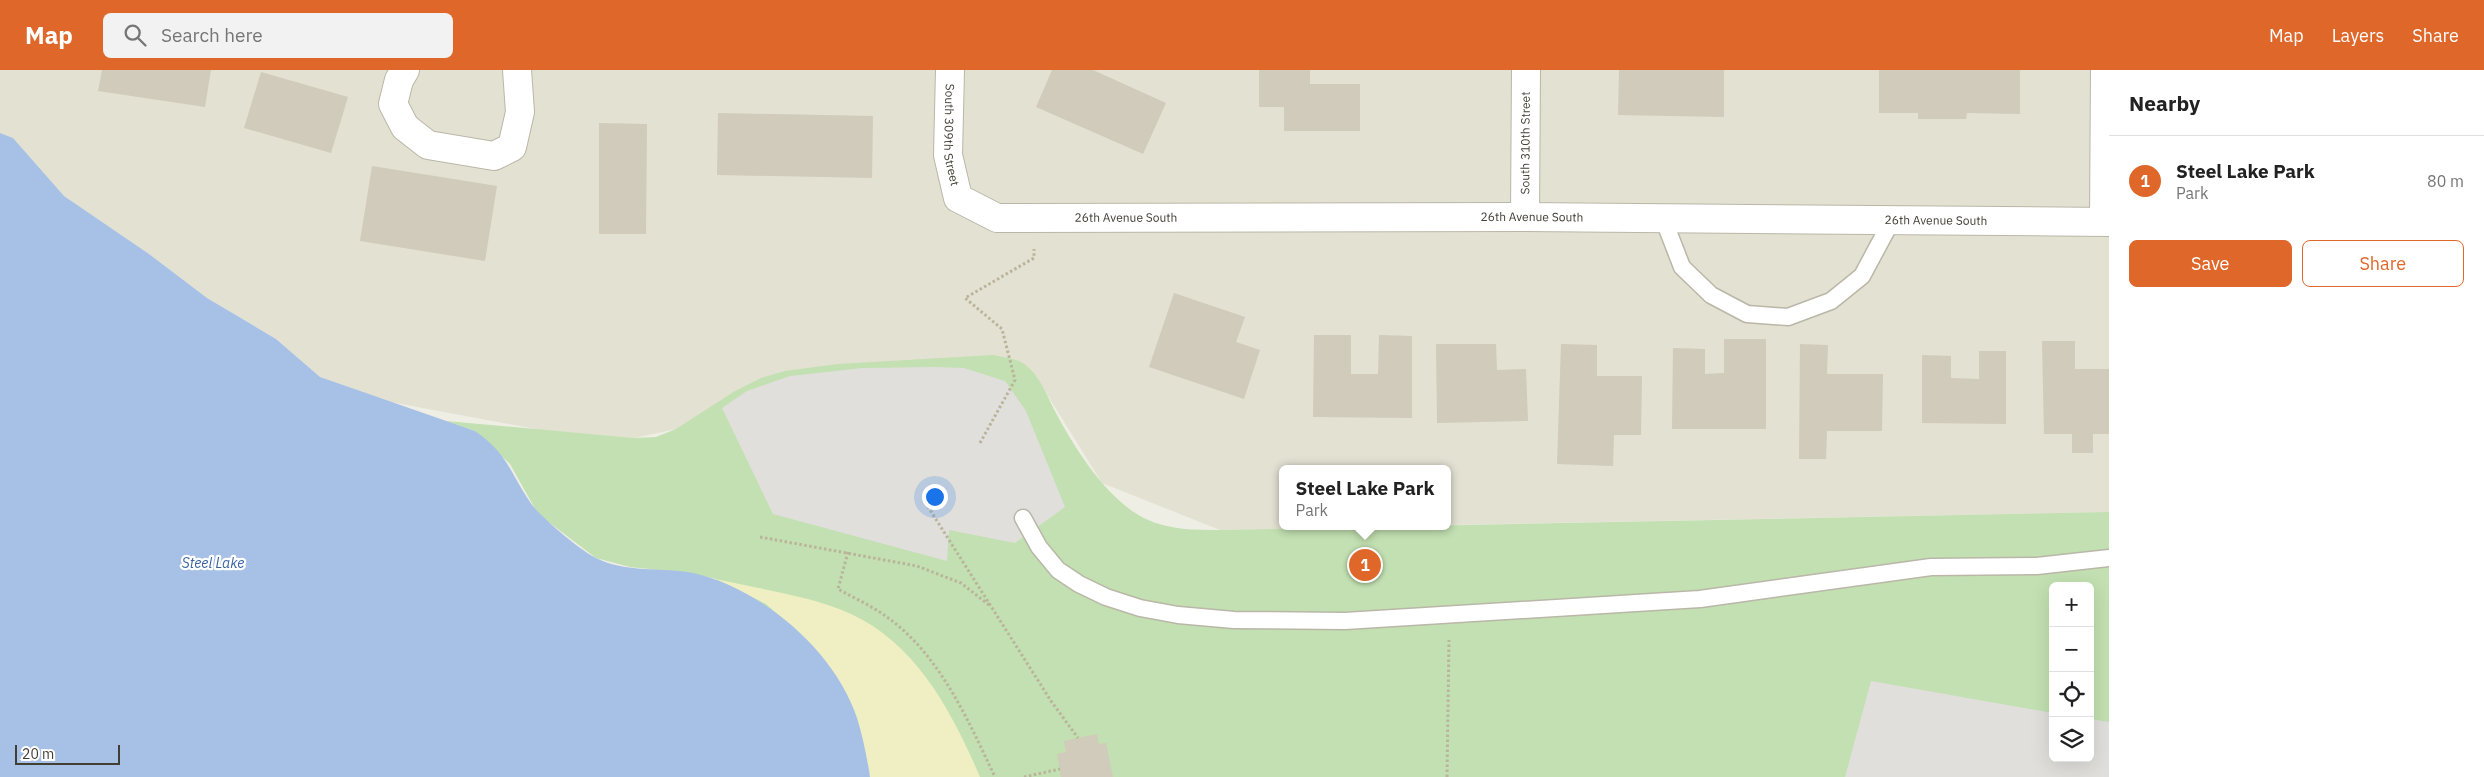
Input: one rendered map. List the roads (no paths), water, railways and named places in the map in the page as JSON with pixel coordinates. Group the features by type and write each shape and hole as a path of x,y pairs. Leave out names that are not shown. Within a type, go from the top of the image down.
{"street":[{"path":"405,70 399,80 393,104 405,127 428,145 494,156 512,147 520,112 517,70"},
{"name":"South 309th Street","path":"950,70 948,155 958,198"},
{"name":"South 310th Street","path":"1525,217 1526,70"},
{"path":"2104,70 2106,221"},
{"name":"26th Avenue South","path":"958,198 998,218 1034,219 1525,217 2106,221"}],"lane":[{"path":"1663,218 1682,267 1711,295 1747,314 1788,317 1831,301 1862,276 1892,220"},
{"path":"1023,518 1039,547 1058,570 1079,584 1106,597 1140,608 1178,615 1282,622 1700,599 1931,567 2037,566 2109,558"}],"water":[{"name":"Steel Lake","path":"0,133 13,138 64,196 149,254 207,298 276,339 320,377 475,431 495,447 530,502 542,516 589,554 607,563 619,566 693,573 719,581 769,608 792,626 832,669 846,693 857,718 870,777 0,777"}],"place":[{"name":"Steel Lake Park","path":"1365,565"}]}
